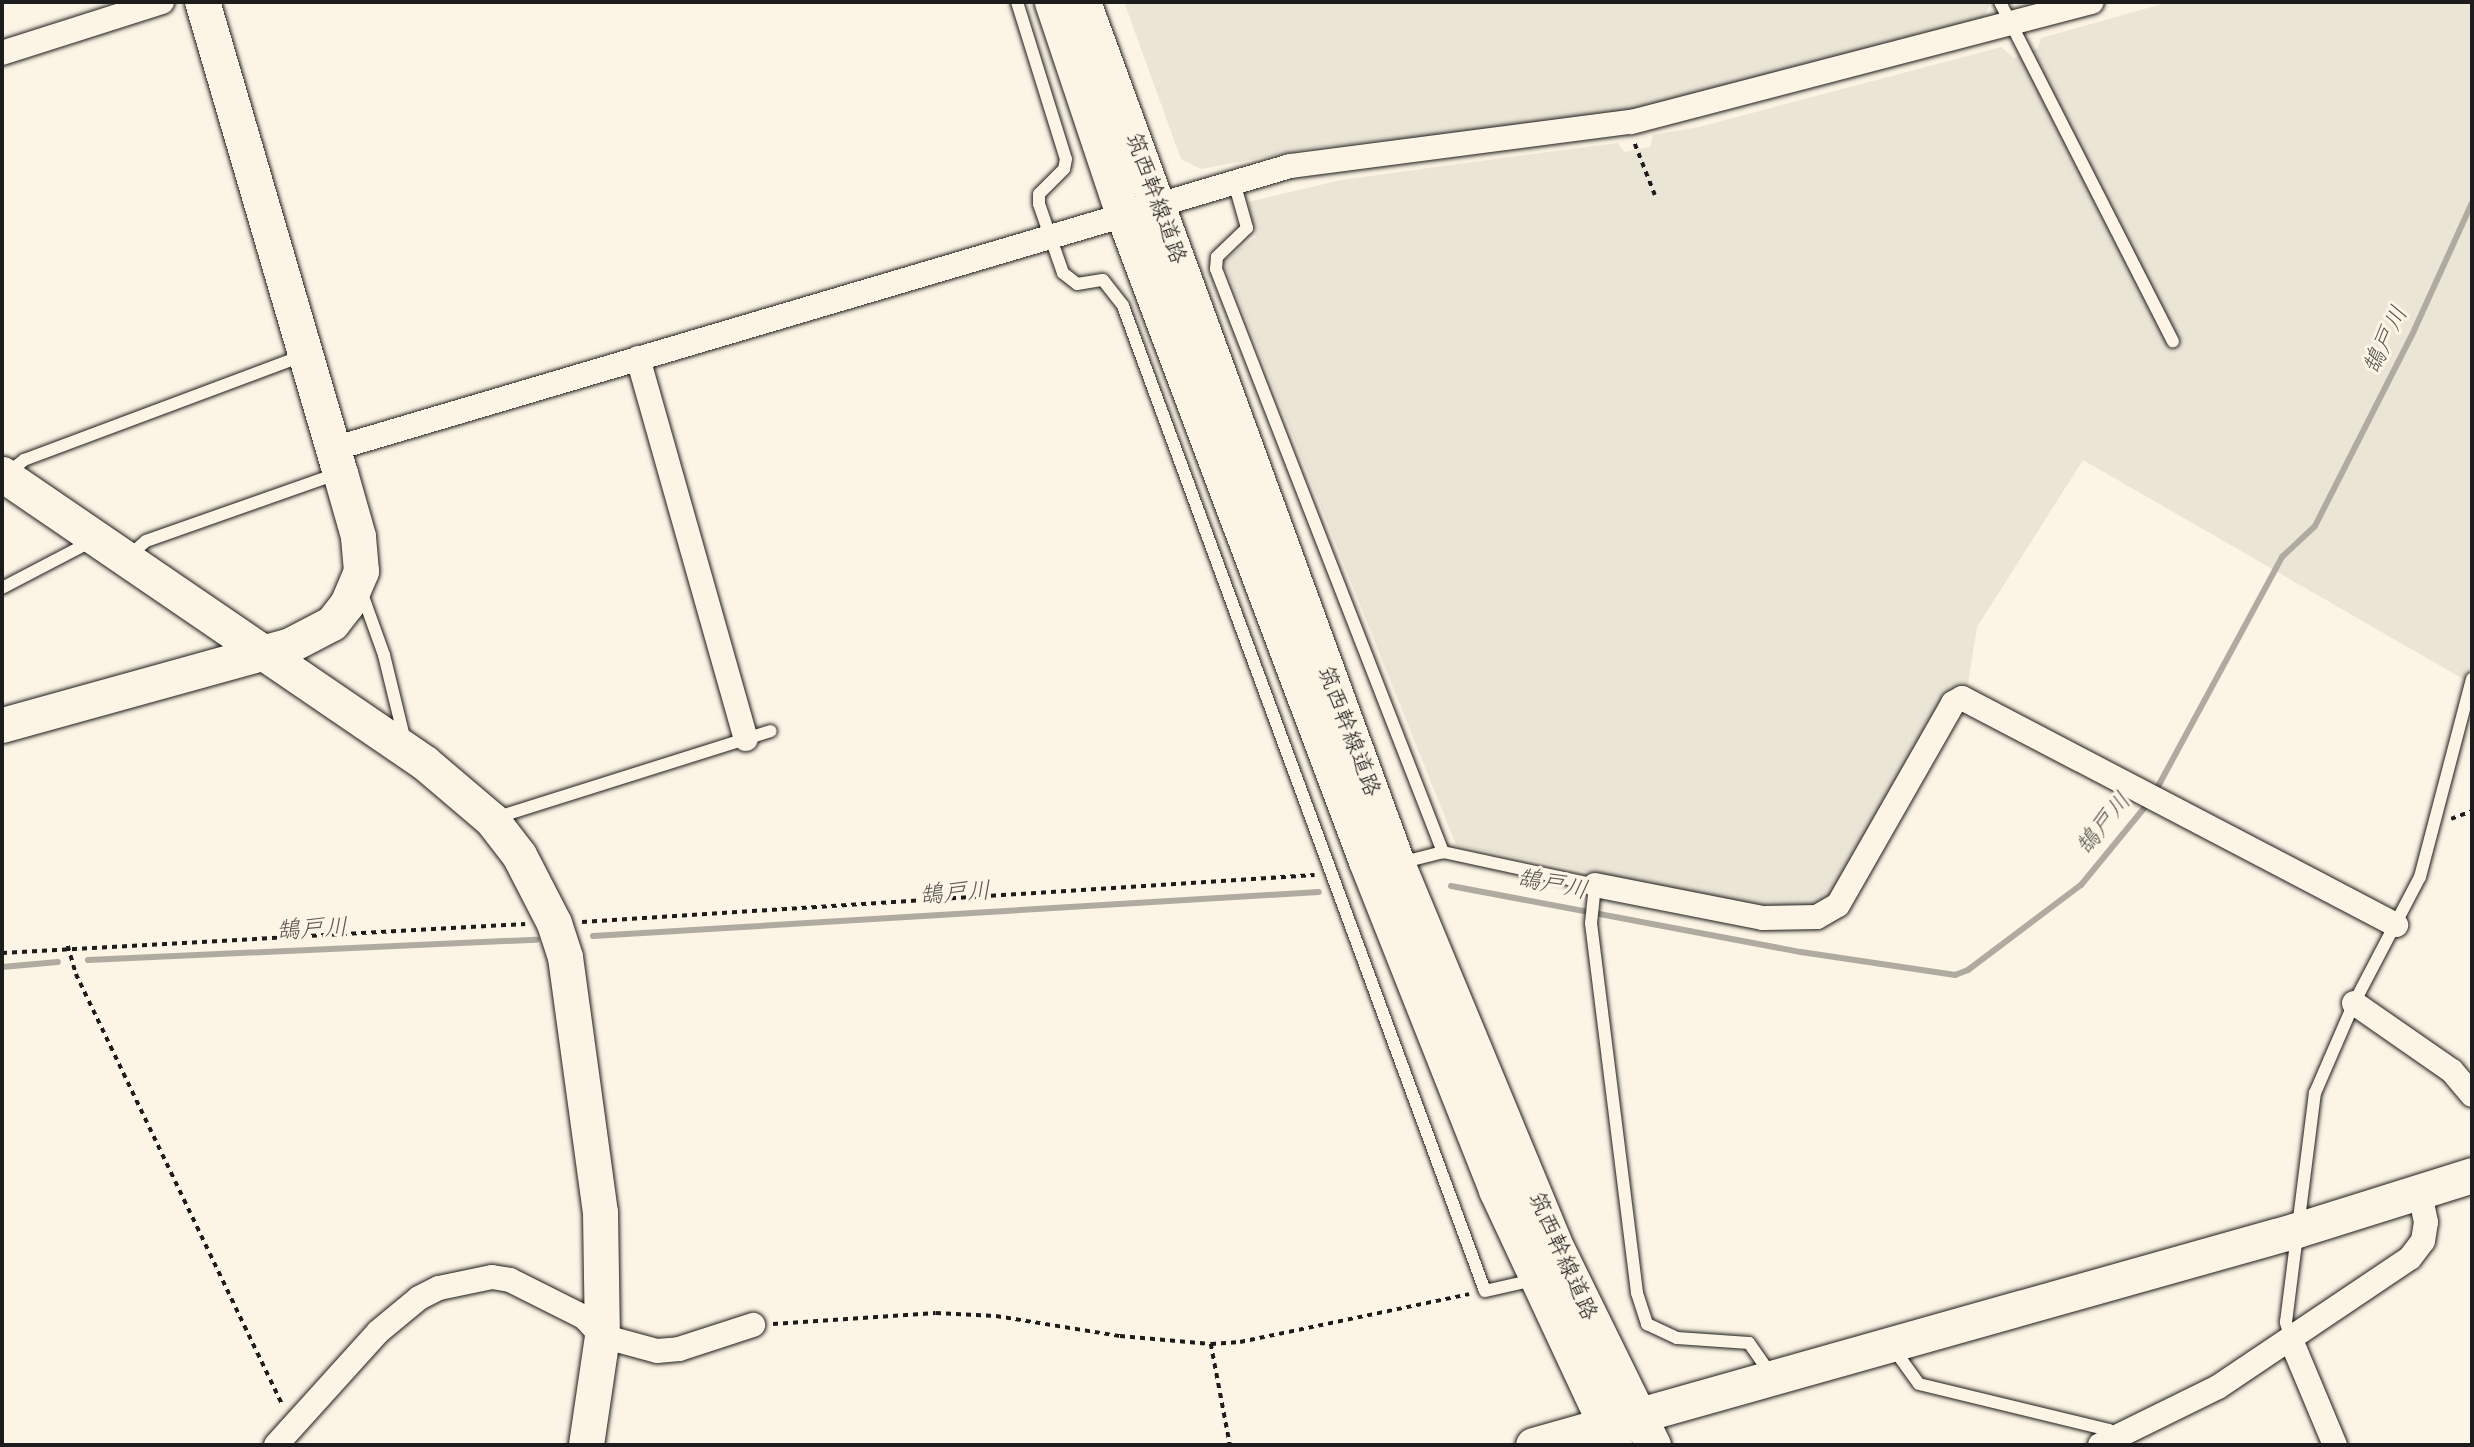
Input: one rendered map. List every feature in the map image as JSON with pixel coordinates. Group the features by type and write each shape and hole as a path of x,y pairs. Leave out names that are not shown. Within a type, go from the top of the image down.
{"street":[{"path":"2,53 162,2"},
{"path":"2,725 290,645 331,624 347,604 357,579 358,536 202,2"},
{"name":"筑西幹線道路","path":"1052,2 1140,210"},
{"name":"筑西幹線道路","path":"1083,2 1140,210 1359,866 1534,1280 1609,1435"},
{"path":"337,461 638,358 1234,182 1315,162 1631,122 2005,13 2092,2"},
{"path":"638,358 746,739"},
{"path":"3,475 266,650 405,748 492,820 519,855 554,923 565,957 598,1200 604,1283 602,1336 586,1445"},
{"path":"1595,885 1763,918 1816,918 1838,905 1953,703 1962,698 2396,925"},
{"name":"筑西幹線道路","path":"1359,866 1553,1239 1645,1430"},
{"path":"2354,1003 2452,1071 2472,1095"},
{"path":"1533,1445 1645,1430 1772,1376 2297,1230 2472,1175"},
{"path":"2107,1443 2218,1387 2410,1258 2423,1241 2426,1222 2420,1193"},
{"path":"276,1445 378,1332 419,1298 439,1289 492,1277 510,1280 584,1317 602,1336 657,1351 679,1349 753,1325"},
{"path":"2291,1340 2335,1445"}],"lane":[{"path":"1017,2 1066,159 1064,169 1039,194 1063,273 1077,284 1103,280 1123,306 1359,866 1485,1291 1534,1280"},
{"path":"2005,13 2173,342"},
{"path":"1234,182 1247,228 1217,257 1216,269 1443,852"},
{"path":"3,475 24,460 303,355"},
{"path":"127,558 146,541 337,461"},
{"path":"2,588 99,538"},
{"path":"357,579 384,655 405,748"},
{"path":"2291,1340 2286,1322 2315,1094 2354,1003 2420,877 2472,679"},
{"path":"492,820 506,811 771,731"},
{"path":"1359,866 1443,852 1595,885 1591,923 1637,1293 1647,1324 1677,1338 1749,1343 1772,1376"},
{"path":"1889,1342 1919,1384 2109,1430 2107,1443"}],"path":[{"path":"1631,122 1636,150 1655,195"},
{"path":"2,953 68,946 554,923 649,922 1359,866"},
{"path":"68,946 76,975 274,1394 297,1422"},
{"path":"753,1325 936,1313 996,1316 1120,1336 1211,1343 1240,1342 1485,1291"},
{"path":"1211,1343 1230,1445"}],"shaded area":[{"path":"1124,2 2000,2 1990,3 1984,19 1594,119 1320,147 1201,169 1181,159"},
{"path":"2169,2 2472,2 2472,684 2083,460 1977,627 1967,689 1836,896 1797,914 1456,845 1223,261 1256,237 1248,202 1341,180 1618,143 1624,152 1650,147 1653,135 1699,127 2001,47 2014,58 2038,48 2041,38"}],"waterway":[{"name":"鵠戸川","path":"2155,792 2282,557 2315,526 2412,335 2472,203"},
{"name":"鵠戸川","path":"1451,886 1801,952 1955,975 1968,970 2081,885 2150,801"},
{"name":"鵠戸川","path":"593,936 1319,892"},
{"name":"鵠戸川","path":"88,960 537,940"},
{"name":"鵠戸川","path":"2,967 58,962"}]}
